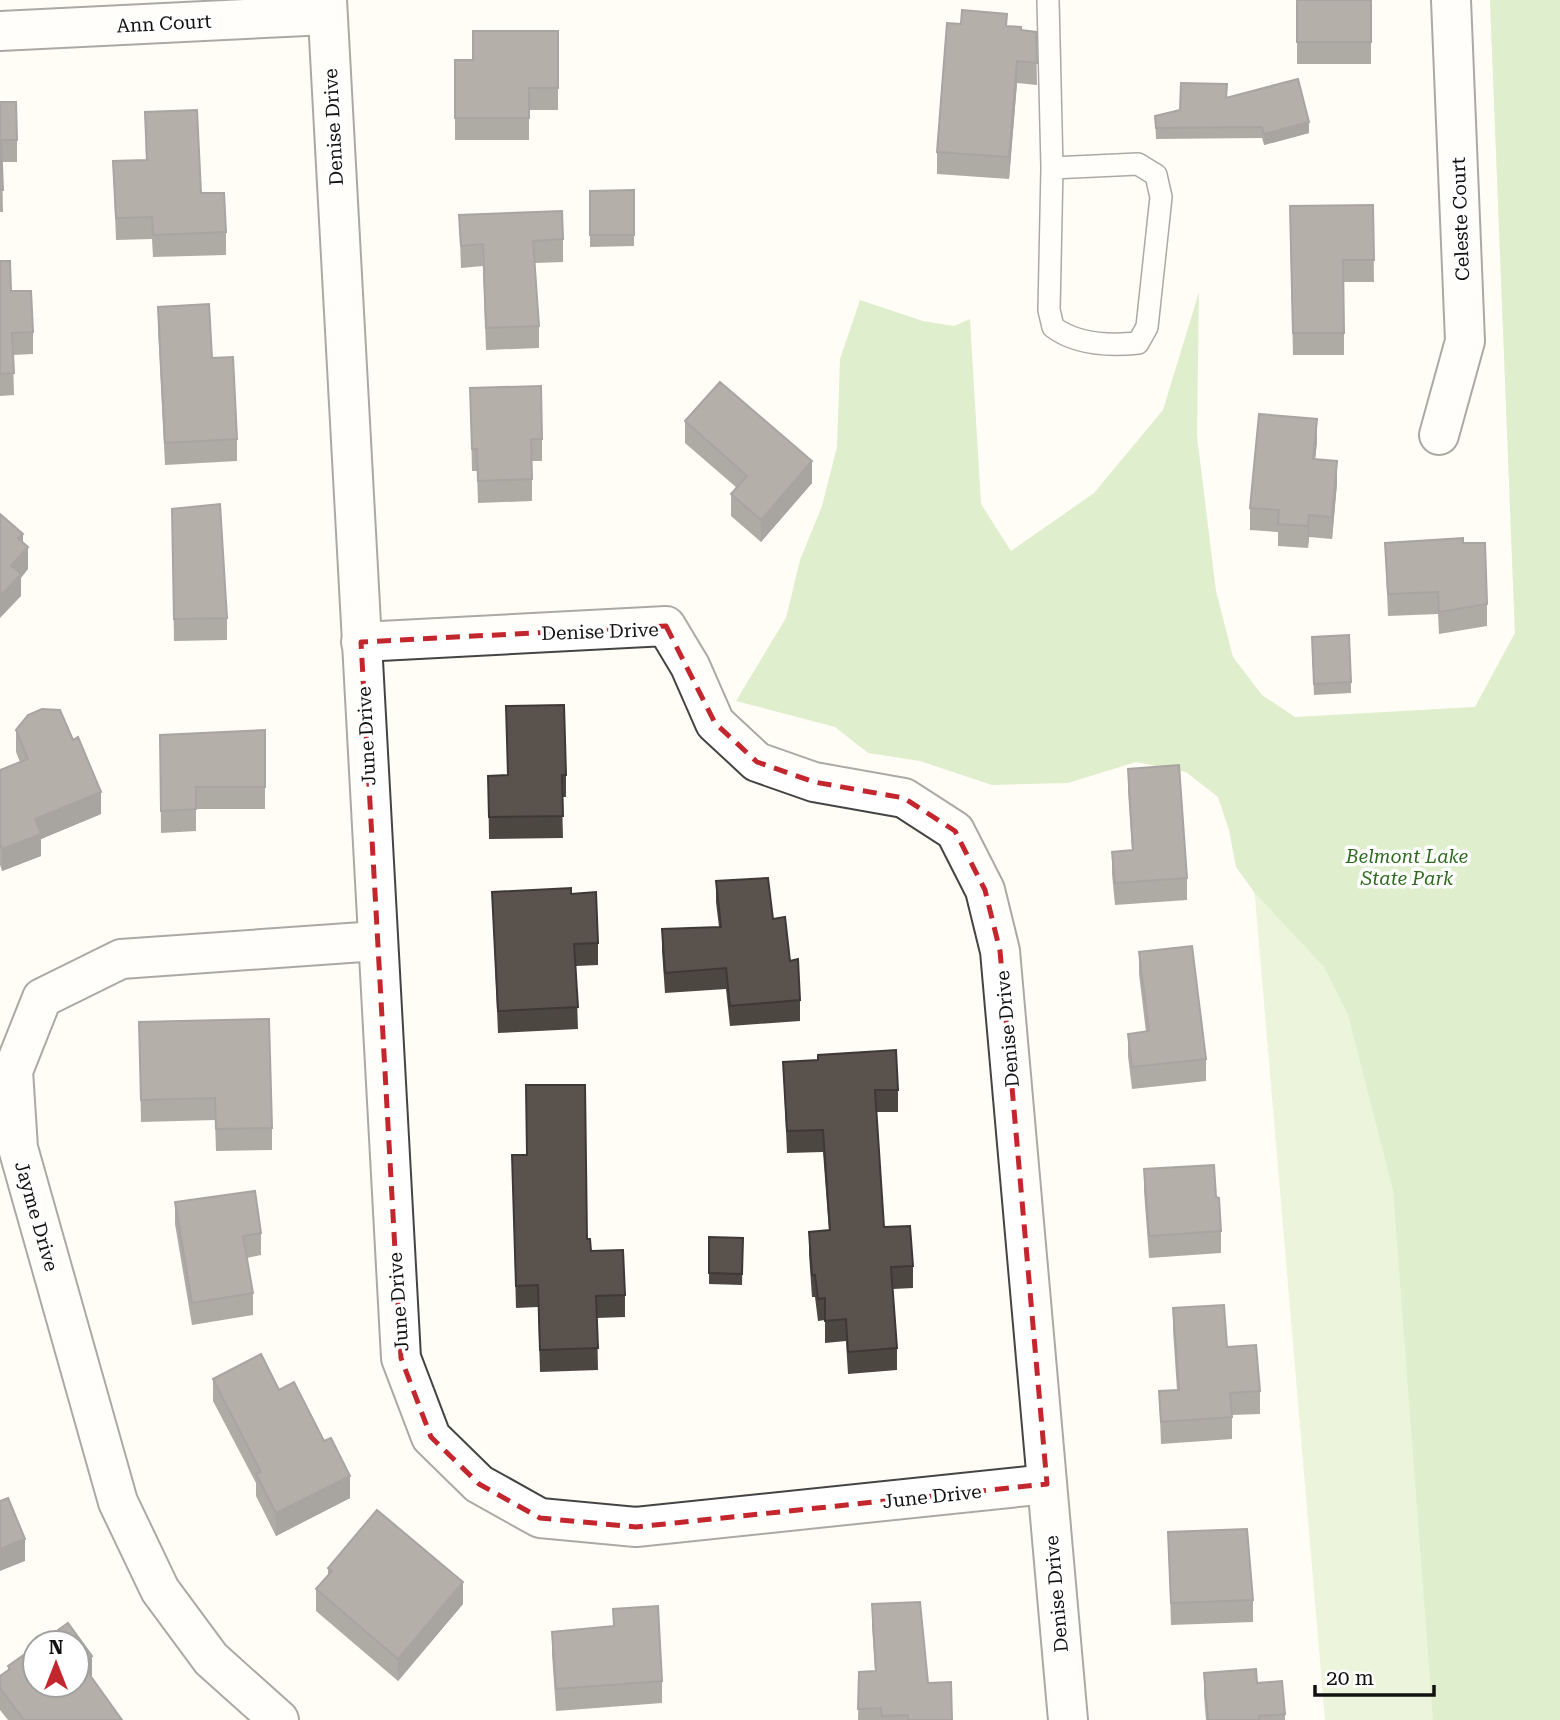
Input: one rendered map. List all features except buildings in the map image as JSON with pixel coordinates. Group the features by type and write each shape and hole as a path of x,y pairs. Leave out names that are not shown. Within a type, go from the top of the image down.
{"street":[{"name":"Celeste Court","path":"1439,435 1465,341 1451,0"},
{"name":"Ann Court","path":"0,31 327,8"},
{"name":"Denise Drive","path":"327,8 361,642 666,626 690,666 715,723 757,762 814,782 904,797 955,831 985,890 1000,951 1068,1720"},
{"name":"June Drive","path":"361,642 401,1359 431,1437 479,1485 540,1518 636,1527 1047,1485"},
{"name":"Jayme Drive","path":"279,1720 211,1659 160,1590 118,1502 18,1148 12,1071 42,998 121,959 377,942"}],"lane":[{"path":"1048,0 1052,168 1049,310 1053,327 1067,337 1113,345 1138,343 1147,327 1161,197 1156,175 1138,164 1052,168"}],"highlighted area":[{"path":"666,626 715,723 757,762 814,782 904,798 955,831 985,890 1000,951 1047,1484 636,1527 540,1518 479,1484 431,1437 401,1358 361,642"}],"green space":[{"name":"Belmont Lake State Park","path":"1490,0 1560,0 1560,1720 1325,1720 1240,721 1475,707 1515,633"},
{"name":"Belmont Lake State Park","path":"1490,0 1560,0 1560,1720 1433,1720 1393,1190 1348,1015 1324,967 1254,892 1236,867 1229,830 1218,797 1186,772 1136,762 1068,783 992,785 920,761 868,753 835,727 736,701 786,618 800,560 822,506 837,447 840,359 860,300 923,321 954,326 970,319 981,504 1011,551 1094,493 1163,410 1199,292 1197,436 1216,591 1233,657 1262,695 1295,717 1475,707 1515,633"}]}
